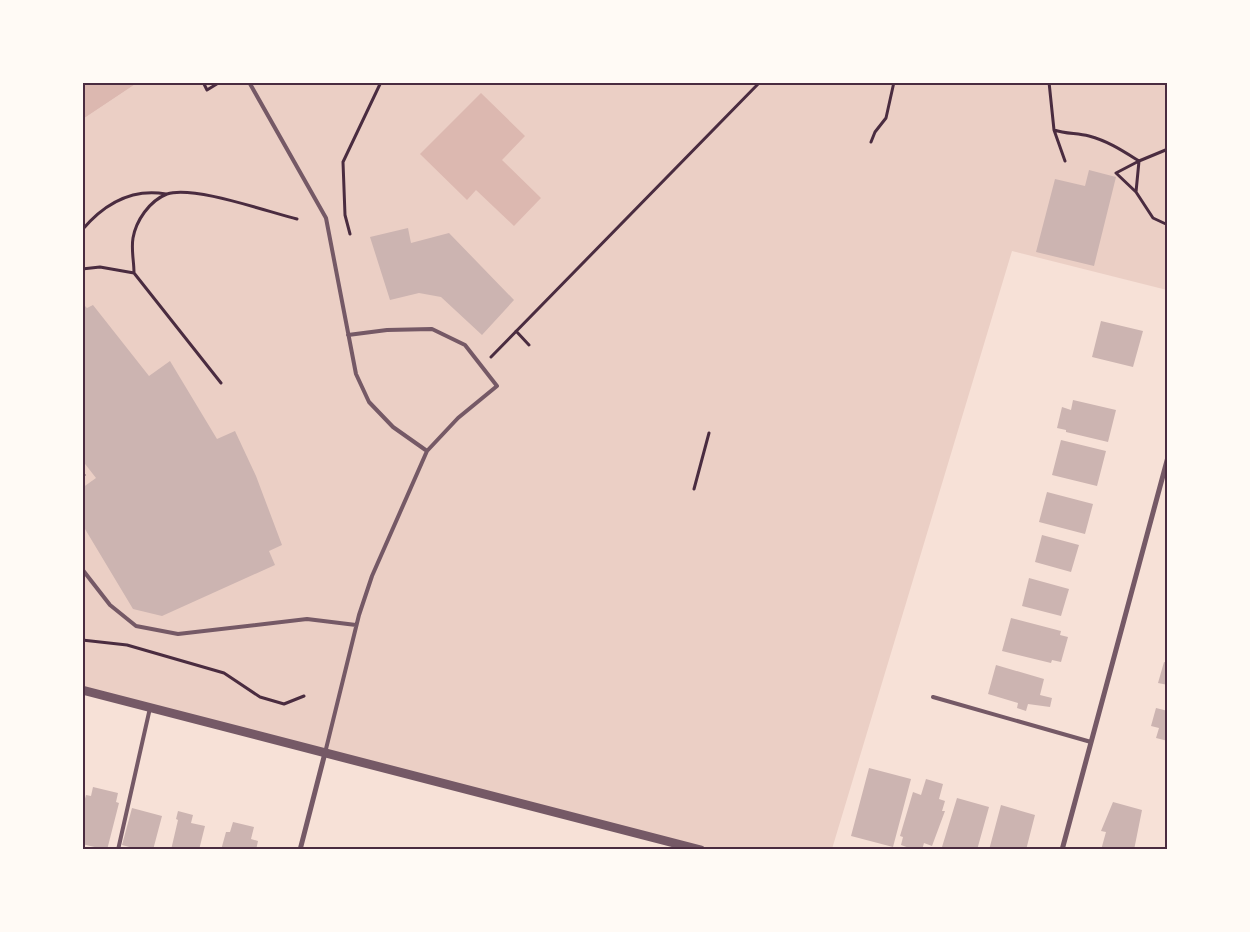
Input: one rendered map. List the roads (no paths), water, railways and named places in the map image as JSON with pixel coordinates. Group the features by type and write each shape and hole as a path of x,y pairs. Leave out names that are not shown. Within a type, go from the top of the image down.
{"street":[{"path":"1062,850 1168,457"},
{"path":"82,690 671,846 701,850"},
{"path":"300,850 325,753"}],"lane":[{"path":"250,82 326,218 356,374 370,402 394,428 427,451"},
{"path":"325,753 356,625 372,576 427,451 458,418 497,386 465,344 432,329 387,330 348,335"},
{"path":"82,569 110,606 136,626 178,634 307,619 356,625"},
{"path":"933,697 1091,742"},
{"path":"118,850 150,708"}]}
